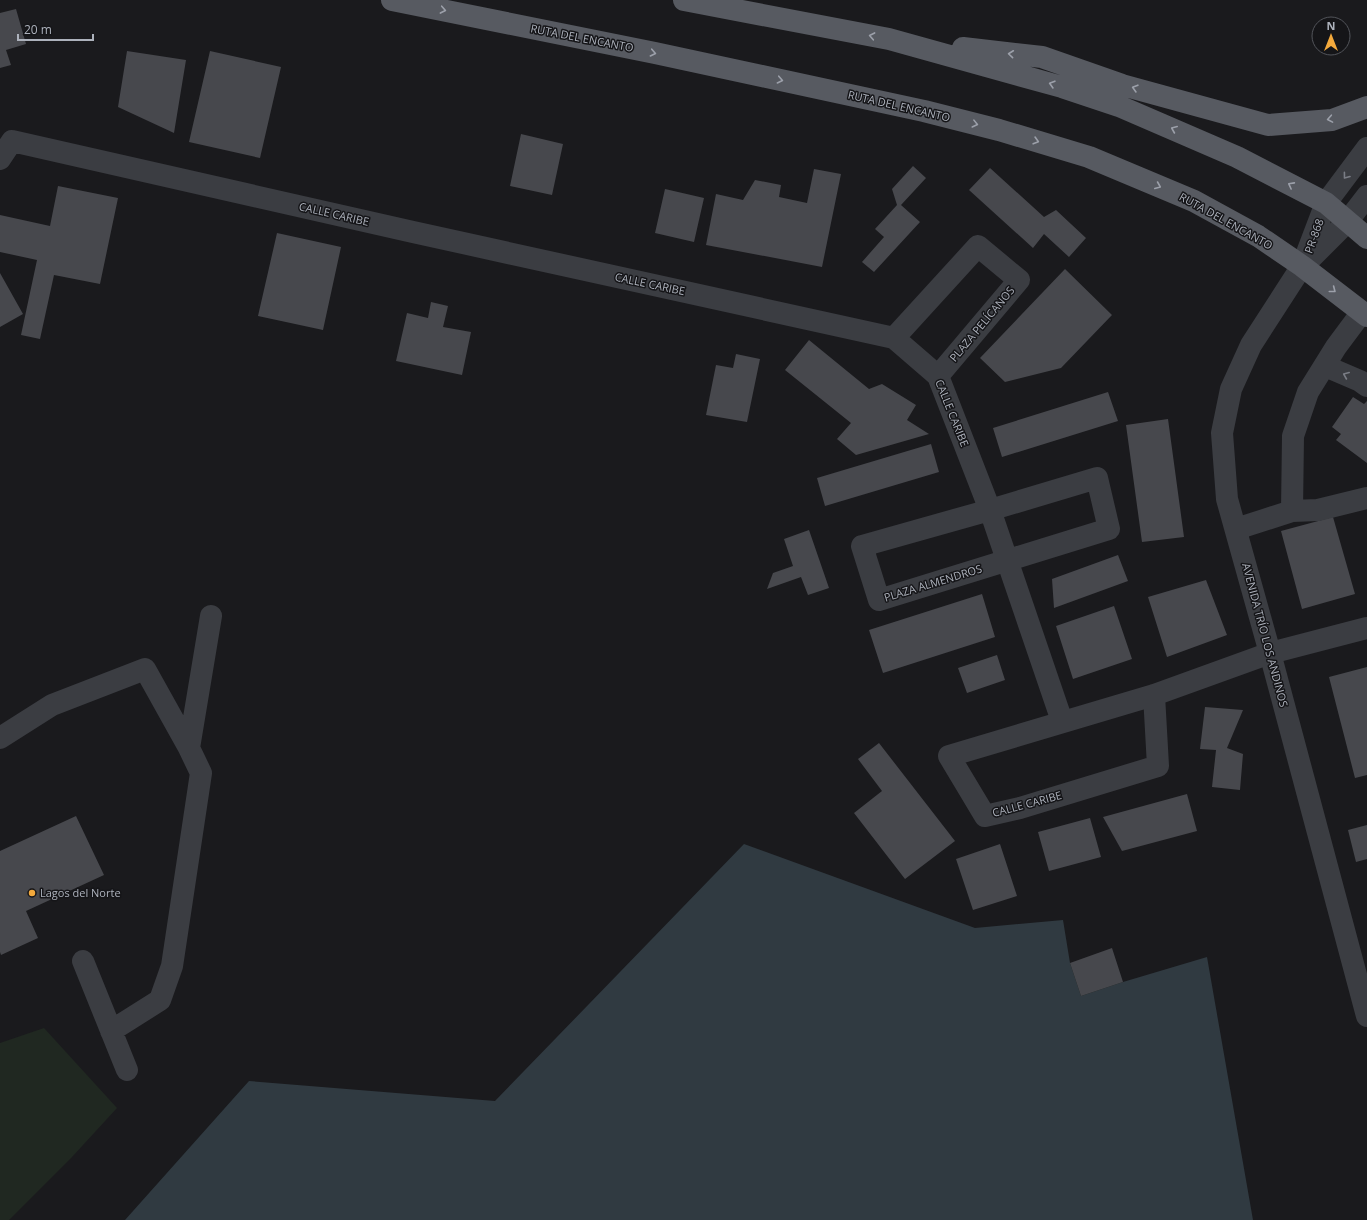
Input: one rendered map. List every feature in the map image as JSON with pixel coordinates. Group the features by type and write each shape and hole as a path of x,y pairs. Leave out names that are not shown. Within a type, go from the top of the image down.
{"main road":[{"name":"RUTA DEL ENCANTO","path":"392,0 663,55 924,111 999,130 1089,157 1194,201 1258,236 1302,266 1364,314"},
{"path":"684,0 898,42 1062,87 1120,106 1237,157 1326,203 1367,238"},
{"path":"898,42 1042,57 1122,84 1268,125 1332,120 1367,107"}],"street":[{"name":"CALLE CARIBE","path":"0,159 12,141 413,232 894,338 938,376 990,510 1062,721"},
{"name":"PR-868","path":"1302,266 1326,203 1367,148"},
{"name":"PR-868","path":"1302,266 1347,222 1367,196"},
{"name":"PLAZA PELÍCANOS","path":"894,338 978,246 1019,280 938,376"},
{"name":"AVENIDA TRÍO LOS ANDINOS","path":"1302,266 1251,345 1231,389 1222,433 1227,499 1270,653 1367,1016"},
{"path":"1292,511 1293,436 1308,392 1325,366 1364,314"},
{"path":"1325,366 1360,381 1367,386"},
{"path":"990,510 1097,478 1109,529 1007,561"},
{"path":"1236,529 1292,511 1318,510 1367,498"},
{"name":"PLAZA ALMENDROS","path":"990,510 862,546 879,600 1007,561"},
{"path":"189,748 211,616"},
{"name":"CALLE CARIBE","path":"1154,695 1158,766 1020,808 985,816 949,756 1062,721 1154,695 1270,653 1367,628"},
{"path":"0,738 52,705 145,669 189,748 201,773 172,966 160,1000 111,1031"},
{"path":"83,961 127,1070"}],"shaded area":[{"path":"744,844 975,928 1063,920 1070,963 1081,996 1207,957 1253,1220 125,1220 249,1081 495,1101"},
{"path":"44,1028 117,1108 72,1157 9,1220 0,1220 0,1043"}],"building":[{"path":"16,9 26,44 6,50 11,65 0,68 0,13"},
{"path":"127,51 186,60 174,133 118,107"},
{"path":"210,51 281,67 260,158 189,142"},
{"path":"521,134 563,144 552,195 510,186"},
{"path":"913,166 926,178 901,205 920,222 874,272 862,262 884,237 875,229 897,205 892,189"},
{"path":"990,168 1044,217 1056,210 1086,238 1069,257 1044,234 1033,248 969,190"},
{"path":"814,169 841,174 822,267 706,245 716,194 743,200 755,180 781,185 779,197 807,203"},
{"path":"58,186 118,198 100,284 54,275 40,339 21,335 37,260 0,252 0,215 50,226"},
{"path":"665,189 704,198 694,242 655,233"},
{"path":"277,233 341,247 323,330 258,316"},
{"path":"1065,269 1112,315 1061,368 1005,382 980,358"},
{"path":"0,273 23,314 0,327"},
{"path":"431,302 448,306 443,327 471,332 462,375 396,361 407,313 428,318"},
{"path":"809,340 869,389 882,384 916,405 907,420 929,434 856,455 837,439 851,423 785,370"},
{"path":"736,354 760,359 747,422 706,415 716,365 733,368"},
{"path":"1108,392 1118,421 1002,457 993,428"},
{"path":"1353,397 1364,404 1367,401 1367,463 1336,440 1341,434 1332,427"},
{"path":"1168,419 1184,537 1142,542 1126,425"},
{"path":"931,444 939,472 825,506 817,478"},
{"path":"1333,517 1355,594 1302,609 1281,531"},
{"path":"809,530 829,588 808,595 801,577 767,589 773,573 793,566 784,539"},
{"path":"1118,555 1128,581 1054,608 1052,579"},
{"path":"1206,580 1227,635 1167,657 1148,597"},
{"path":"982,594 995,637 883,673 869,630"},
{"path":"1114,606 1132,659 1073,679 1056,626"},
{"path":"997,655 1005,680 967,693 958,668"},
{"path":"1367,667 1367,775 1355,778 1329,677"},
{"path":"1205,707 1243,710 1227,748 1243,754 1240,790 1212,787 1216,750 1200,749"},
{"path":"879,743 955,841 905,879 854,813 882,791 858,759"},
{"path":"1187,794 1197,831 1122,851 1103,817"},
{"name":"Lagos del Norte","path":"76,816 104,875 26,911 38,938 1,955 0,851"},
{"path":"1090,818 1101,857 1049,871 1038,832"},
{"path":"1367,825 1367,859 1356,862 1348,830"},
{"path":"1000,844 1017,896 973,910 956,859"},
{"path":"1112,948 1123,982 1081,996 1070,963"}],"place":[{"name":"Lagos del Norte","path":"32,893"}]}
